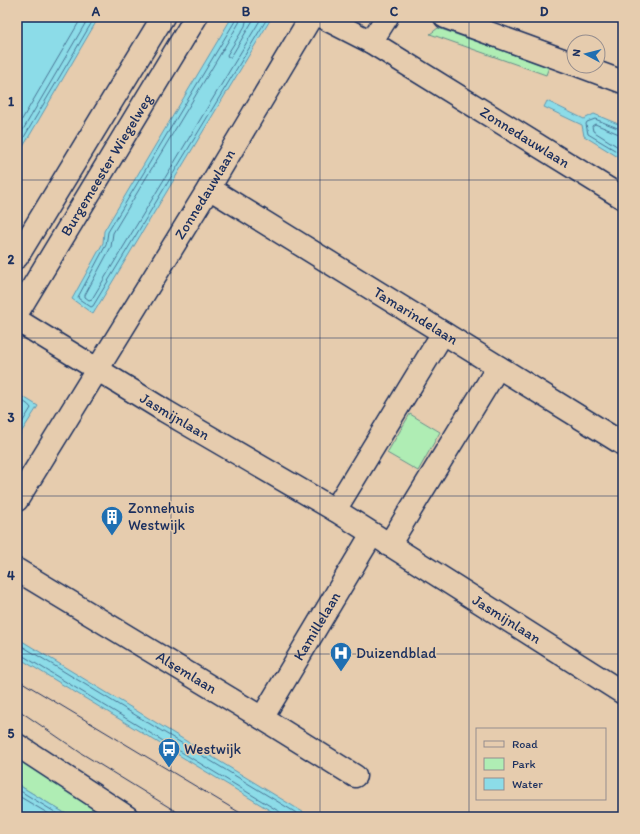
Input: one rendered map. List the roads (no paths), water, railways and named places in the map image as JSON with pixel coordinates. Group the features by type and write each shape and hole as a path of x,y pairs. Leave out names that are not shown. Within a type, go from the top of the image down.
{"street":[{"name":"Burgemeester Wiegelweg","path":"17,257 163,17"},
{"name":"Burgemeester Wiegelweg","path":"17,313 196,17"},
{"name":"Zonnedauwlaan","path":"96,370 209,188 311,17"},
{"name":"Zonnedauwlaan","path":"322,17 370,42 623,198"},
{"path":"370,42 387,17"},
{"path":"444,17 566,61"},
{"path":"602,74 623,82"},
{"name":"Tamarindelaan","path":"209,188 623,444"},
{"name":"Jasmijnlaan","path":"17,320 96,370 335,510 623,693"},
{"path":"335,510 443,333"},
{"path":"381,539 498,367"},
{"path":"17,500 96,370"},
{"name":"Kamillelaan","path":"262,718 381,539"},
{"name":"Alsemlaan","path":"17,570 355,776"},
{"path":"17,745 127,817"}],"water":[{"path":"17,17 99,17 17,157"},
{"path":"232,17 272,17 93,314 72,299 103,243 104,231"},
{"path":"547,101 584,119 594,114 623,126 623,160 584,136 582,125 544,107"},
{"path":"17,395 38,406 17,439"},
{"path":"17,638 311,817 281,817 17,657"},
{"path":"17,784 71,817 17,817"}],"tram line":[{"path":"17,679 247,817"},
{"path":"17,709 81,753 185,817"}],"place":[{"name":"Zonnehuis Westwijk","path":"112,536"},
{"name":"Duizendblad","path":"341,672"},
{"name":"Westwijk","path":"169,768"}]}
